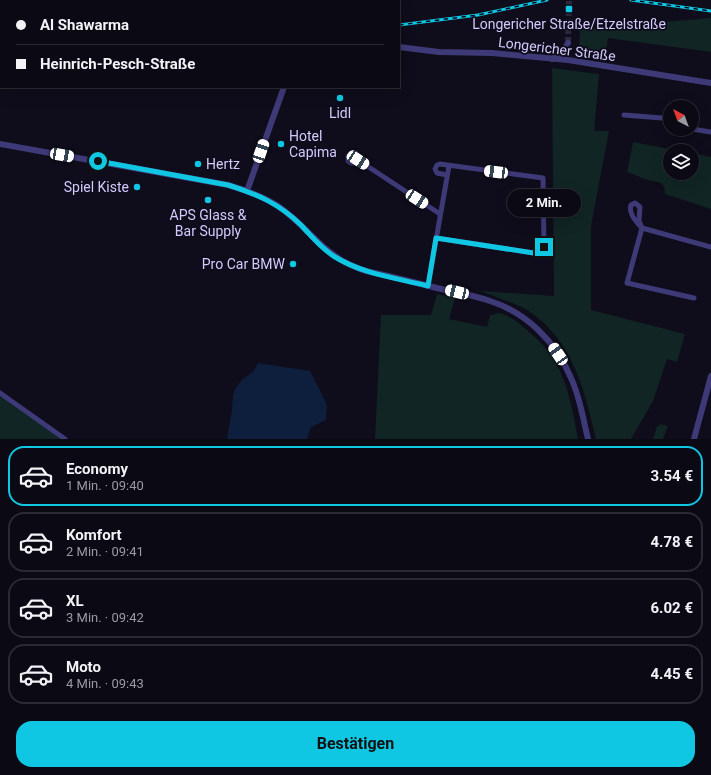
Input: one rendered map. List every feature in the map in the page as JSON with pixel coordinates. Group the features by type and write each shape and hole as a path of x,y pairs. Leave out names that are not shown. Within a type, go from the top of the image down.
{"street":[{"path":"552,59 565,49 568,42 568,60"},
{"name":"Longericher Straße","path":"400,47 439,52 492,53 568,60 711,83"},
{"path":"247,191 284,88"},
{"path":"624,115 663,118"},
{"path":"699,130 711,132"},
{"path":"0,144 220,184 247,191 269,200 278,206 301,225 327,251 347,263 366,271 491,301 513,311 532,324 547,338 564,362 575,386 588,439"},
{"path":"358,160 440,214"},
{"path":"436,238 540,254 544,247 543,178 440,164 437,165 435,169 438,174 447,175"},
{"path":"428,286 449,166"},
{"path":"694,298 627,283 642,228 711,247"},
{"path":"694,439 711,376"},
{"path":"0,393 65,439"},
{"path":"582,416 585,439"}],"green space":[{"path":"711,18 711,52 608,38 605,59 579,51 580,29"},
{"path":"552,68 599,74 594,131 609,131 591,226 591,310 685,334 677,362 667,359 653,401 631,439 596,439 581,384 566,351 556,336 543,322 527,310 511,302 481,291 554,296"},
{"path":"633,142 663,148 663,180 699,180 699,154 711,157 711,209 665,194 664,186 661,183 627,172"},
{"path":"437,294 455,298 449,319 487,327 490,315 499,313 521,325 537,339 556,363 562,377 571,406 578,439 375,439 381,315 431,315"},
{"path":"0,396 61,439 0,439"},
{"path":"660,424 668,426 663,439 653,439 657,426"}],"water":[{"path":"258,363 310,371 327,405 326,420 311,427 307,439 227,439 233,395 236,387 243,379 253,372"}],"tunnel":[{"path":"568,43 569,0"}],"railway":[{"path":"400,25 478,15 547,0"},
{"path":"631,0 711,11"}],"place":[{"name":"Longericher Straße/Etzelstraße","path":"569,9"},
{"name":"Lidl","path":"340,98"},
{"name":"Hotel Capima","path":"281,144"},
{"name":"Hertz","path":"198,164"},
{"name":"Spiel Kiste","path":"137,187"},
{"name":"APS Glass & Bar Supply","path":"208,200"},
{"name":"Pro Car BMW","path":"293,264"}],"route":[{"path":"98,161 228,185 247,191 269,200 278,206 335,257 366,271 428,286 436,238 540,254 544,247"}]}
